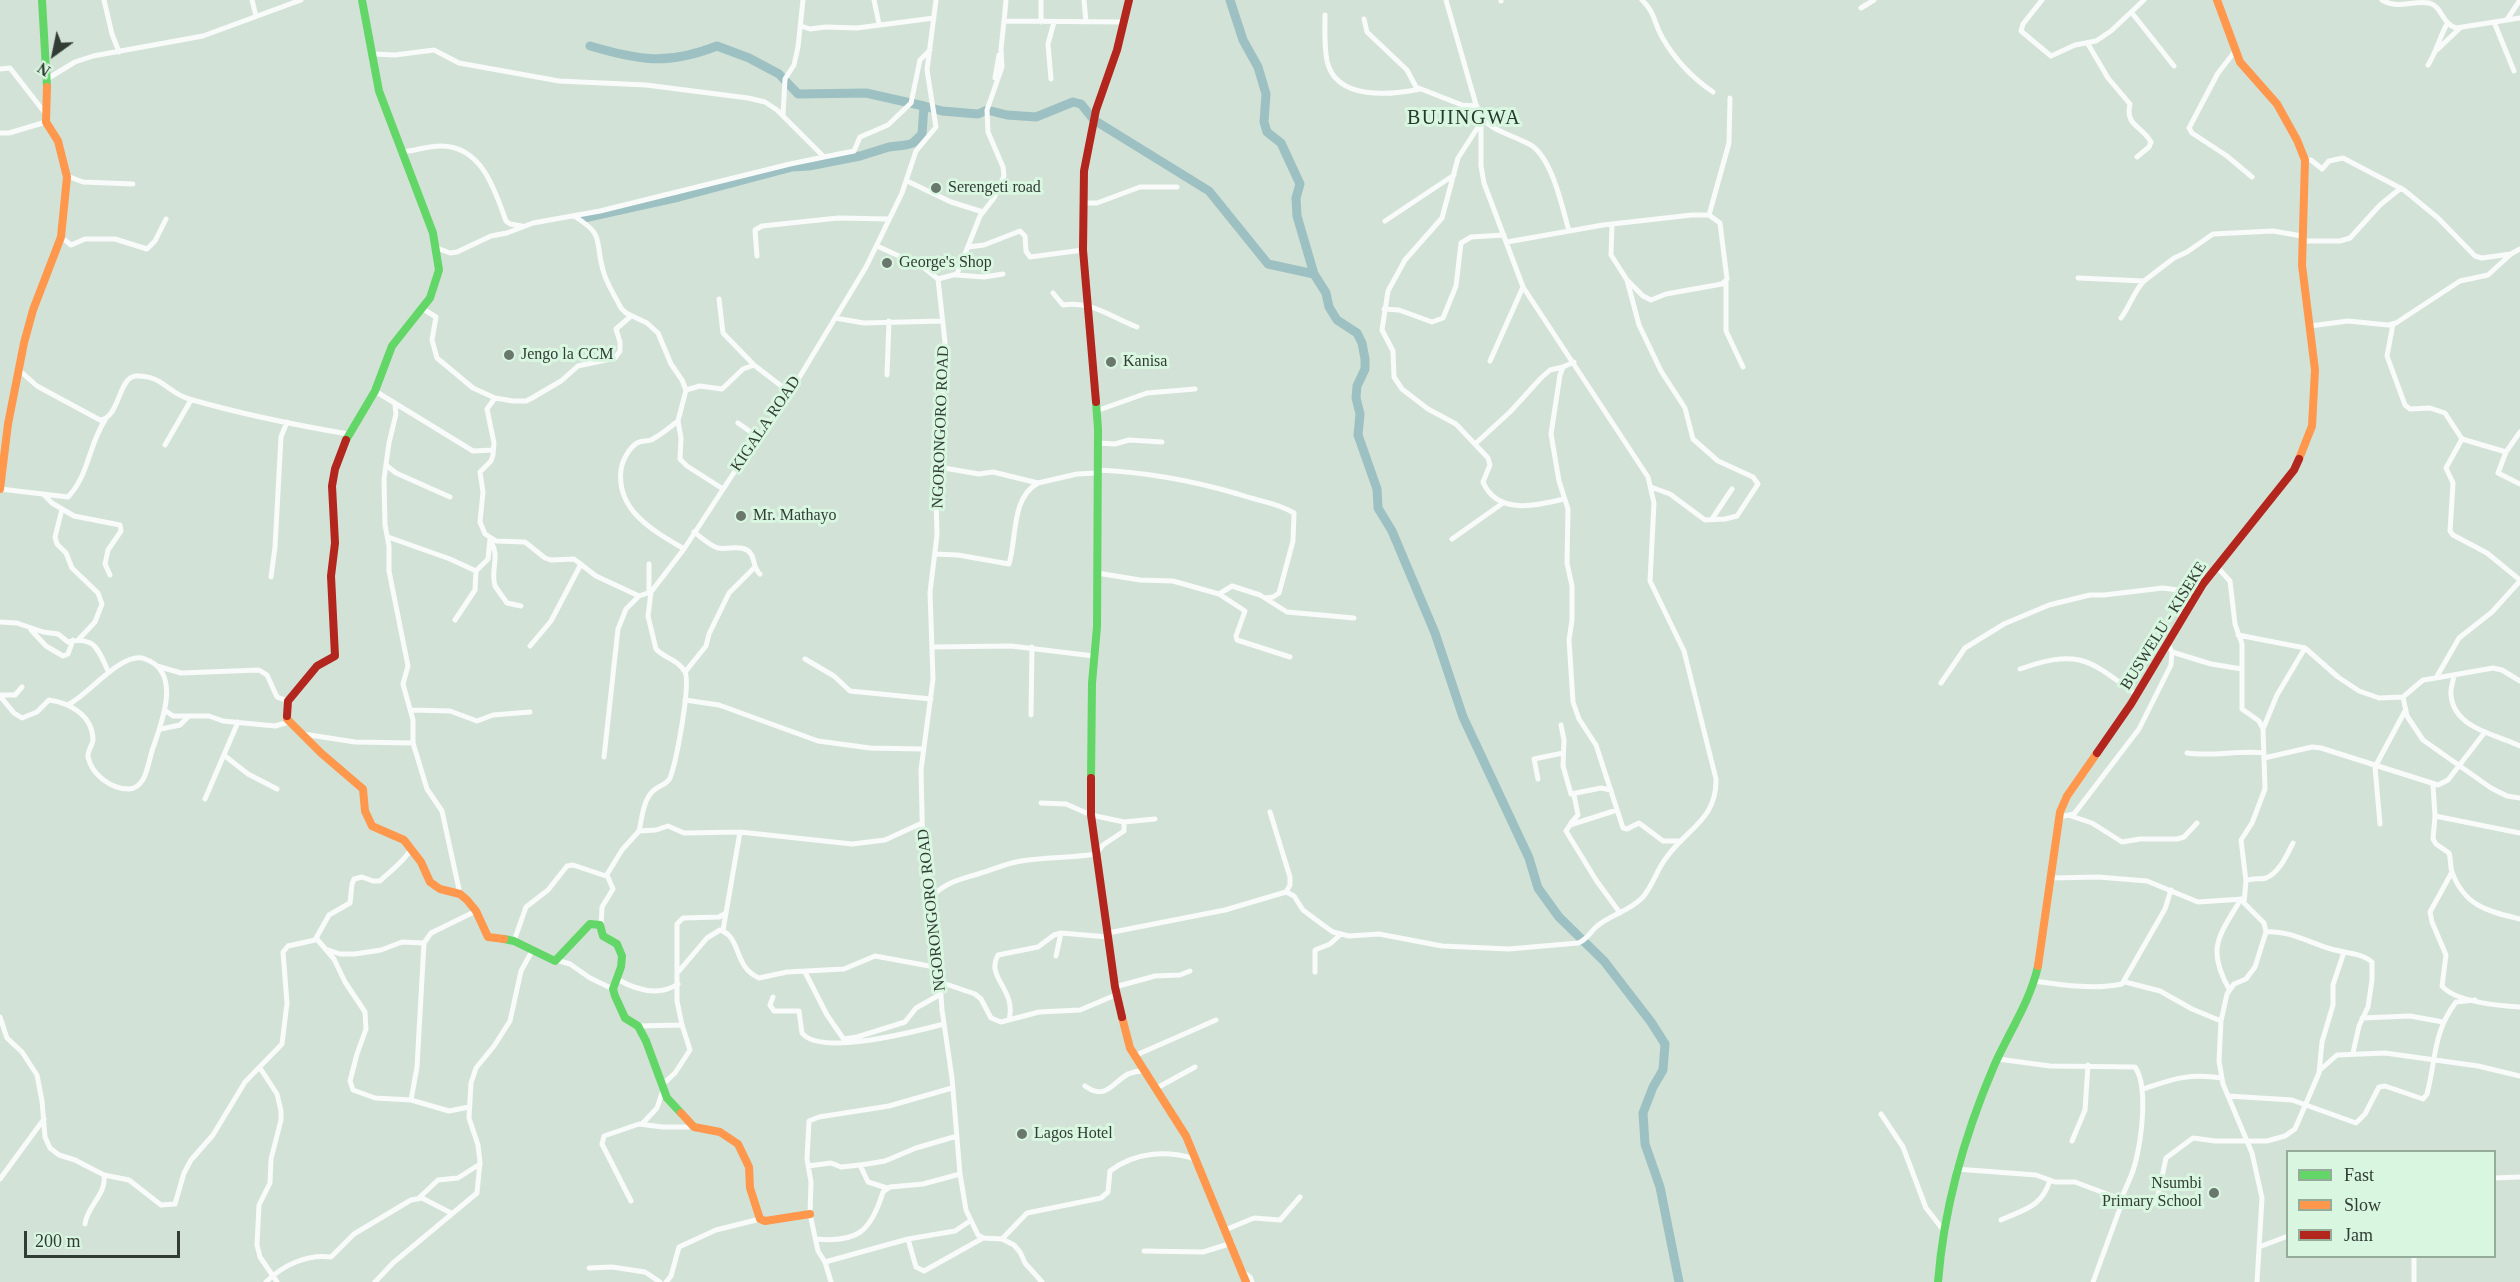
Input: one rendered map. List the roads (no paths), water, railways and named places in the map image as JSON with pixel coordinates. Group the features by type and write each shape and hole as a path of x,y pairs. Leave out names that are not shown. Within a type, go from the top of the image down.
{"street":[{"path":"42,0 47,80 46,118"},
{"path":"104,0 119,52"},
{"path":"252,0 256,16"},
{"path":"47,80 75,62 203,36 301,0"},
{"path":"362,0 379,91 437,248 439,270 437,282 423,309 392,346 375,390 339,452 332,486 335,543 331,576 335,656 316,666 288,701 289,722 363,789 365,811 372,826 404,840 421,862 429,882 440,889 460,894"},
{"path":"783,115 785,79 794,65 803,0"},
{"path":"874,0 879,24"},
{"name":"KIGALA ROAD","path":"650,592 684,549 758,437 779,411 878,246 907,181 916,151 936,127 927,84 936,0"},
{"path":"956,275 983,212 999,189 1005,170 988,132 989,102 1006,0"},
{"path":"1041,0 1041,22"},
{"path":"1084,0 1086,22"},
{"path":"1129,0 1117,51 1096,110 1085,156 1082,203 1083,250 1098,442 1097,573 1090,770 1091,815 1108,935 1125,1029 1134,1056 1178,1122 1232,1243 1246,1282"},
{"path":"1009,1020 1010,998 997,977 994,966 998,955 1038,947 1054,935 1061,933 1108,935 1225,910 1286,892 1294,896 1303,910 1323,925 1341,934 1356,936 1379,934 1424,943 1509,949 1556,946 1584,941 1596,927 1641,898 1652,885 1665,859 1707,815 1714,803 1717,793 1716,779 1684,651 1650,581 1654,529 1651,487 1634,453 1574,362 1540,316 1523,287 1484,183 1481,166 1480,120 1446,0"},
{"path":"1642,0 1654,15 1660,34 1675,59 1713,92"},
{"path":"1861,8 1874,0"},
{"path":"2042,0 2020,31 2051,56 2075,45 2088,44 2111,31 2144,0"},
{"name":"BUSWELU - KISEKE","path":"1938,1282 1944,1231 1956,1169 1975,1111 2034,981 2059,817 2067,796 2137,695 2193,599 2294,470 2312,426 2315,370 2302,265 2305,160 2277,104 2246,72 2217,0"},
{"path":"2382,0 2393,6 2430,2 2438,9 2447,24 2460,28 2508,18 2520,18"},
{"path":"2508,18 2520,0"},
{"path":"2132,13 2174,66"},
{"path":"1325,15 1327,62 1331,72 1340,82 1356,90 1387,94 1420,89 1462,105 1477,106"},
{"path":"801,26 810,29 826,27 851,29 934,18"},
{"path":"1364,19 1367,32 1384,51 1403,65 1420,89"},
{"path":"1004,21 1124,22"},
{"path":"1051,79 1048,44 1053,22"},
{"path":"2494,22 2514,71"},
{"path":"2438,49 2441,34 2447,24"},
{"path":"2428,65 2438,49 2460,28"},
{"path":"2088,44 2108,78 2130,104 2127,113 2129,119 2151,142 2149,147 2137,156"},
{"path":"373,54 434,50 459,63 559,81 646,85 748,98 765,102 783,115 824,157"},
{"path":"437,248 450,253 457,252 491,236 524,226 854,151 860,137 897,119 911,103 920,60 930,50"},
{"path":"2236,50 2218,73 2189,128 2192,133 2232,159 2252,177"},
{"path":"0,69 10,68 46,118 60,143 67,176 62,237 31,315 8,424 0,489 65,498 71,494 86,471 92,448 105,420 128,380 134,376 158,379 191,400 348,434"},
{"path":"1709,215 1729,143 1730,98"},
{"path":"0,133 9,133 46,118"},
{"path":"1480,120 1458,158 1442,218 1400,268 1388,291 1383,330 1393,351 1393,372 1397,383 1408,395 1428,409 1456,424 1490,462 1482,480 1492,497 1503,503 1533,506 1564,500"},
{"path":"1480,120 1495,130 1530,144 1541,154 1558,195 1569,231"},
{"path":"401,152 444,146 461,151 488,174 506,221 510,225 524,226"},
{"path":"2305,160 2311,160 2322,169 2329,161 2343,158 2401,188 2438,218 2475,256 2482,258 2511,254"},
{"path":"1385,221 1454,175"},
{"path":"67,176 82,182 133,184"},
{"path":"907,181 951,202 983,212"},
{"path":"1082,203 1097,203 1140,187 1177,187"},
{"path":"2121,318 2144,281 2174,258 2213,234 2273,231 2302,239 2340,241 2350,238 2380,205 2401,188"},
{"path":"1507,242 1612,225 1709,215 1720,223 1726,281 1726,331 1743,367"},
{"path":"574,216 586,224 597,236 603,270 621,308 647,323 658,333 671,364 682,380 686,390 678,421 682,462 723,489"},
{"path":"757,256 755,230 759,227 838,218 890,219"},
{"path":"62,237 71,245 85,239 115,238 147,249 156,241 166,219"},
{"path":"1612,225 1611,255 1627,280 1643,296 1651,300 1666,294 1716,286 1726,281"},
{"path":"968,247 984,244 1020,231 1025,236 1026,251 1030,256 1083,250"},
{"path":"1384,309 1399,310 1432,322 1443,318 1456,286 1461,243 1471,237 1504,235"},
{"path":"878,246 923,267 938,279 956,275 984,277 1004,274"},
{"path":"2310,326 2348,321 2393,324 2460,281 2488,275 2520,249"},
{"path":"2078,278 2144,281"},
{"name":"NGORONGORO ROAD","path":"938,279 945,342 940,408 942,436 938,467 935,554 930,592 931,699 922,749 922,823 924,863 928,876 940,968 960,1174 970,1221 976,1232 983,1238"},
{"path":"1627,280 1639,325 1661,371 1684,408 1693,439 1718,461 1757,481 1757,489 1737,516 1725,519 1705,520 1670,494 1651,487"},
{"path":"1490,361 1523,287"},
{"path":"1053,293 1063,304 1072,303 1099,309 1137,327"},
{"path":"719,299 723,333 754,365 789,392"},
{"path":"423,309 436,317 432,340 436,358 473,388 495,398 526,401 561,381 578,366 615,358 620,351 616,329 631,315"},
{"path":"835,318 864,323 942,321"},
{"path":"887,375 889,321"},
{"path":"2393,324 2387,356 2405,405 2410,409 2430,408 2445,413 2462,439"},
{"path":"1475,444 1510,412 1550,370 1574,362"},
{"path":"686,390 700,386 722,389 743,369 754,365"},
{"path":"1563,367 1557,386 1551,434 1564,500 1568,509 1567,563 1572,586 1572,620 1569,640 1573,702 1579,719 1596,745 1624,829 1639,823 1660,840 1681,841"},
{"path":"19,370 37,386 100,420 105,420"},
{"path":"1096,411 1147,393 1195,389"},
{"path":"375,390 395,405 424,420 473,451 493,450"},
{"path":"495,398 488,404 487,414 493,450 492,461 480,472 483,492 481,525 493,545 496,562 495,586 507,603 521,606"},
{"path":"165,445 191,400"},
{"path":"395,405 396,414 386,465 384,489 389,571 408,666 403,684 411,710 413,743 427,789 437,800 442,811 460,894 476,911 488,937 514,941 550,960 570,964 590,978 613,989 625,1018 638,1026 646,1041 662,1088 676,1110 694,1126"},
{"path":"678,421 651,440 635,445 622,464 620,476 624,498 633,513 657,533 684,549"},
{"path":"271,577 275,547 281,436 287,422"},
{"path":"738,423 758,437"},
{"path":"2520,432 2506,452 2498,473 2520,484"},
{"path":"2462,439 2506,452"},
{"path":"2436,678 2459,638 2492,612 2520,580 2487,553 2453,535 2450,531 2453,483 2446,468 2462,439"},
{"path":"1098,442 1115,444 1129,440 1162,442"},
{"path":"386,465 396,473 450,497"},
{"path":"938,467 979,474 993,472 1038,483"},
{"path":"935,554 958,555 1009,564 1021,503 1028,489 1038,483 1097,471 1142,475 1263,499 1294,513 1293,541 1279,593 1277,596 1265,598"},
{"path":"1712,519 1732,489"},
{"path":"43,494 51,504 81,518 108,521 120,525 121,531 108,550 105,564 110,575"},
{"path":"1452,539 1503,503"},
{"path":"29,627 46,645 63,656 68,654 76,640 95,622 102,604 98,593 72,568 66,554 57,544 56,537 62,509"},
{"path":"694,532 717,548 738,547 747,550 759,574"},
{"path":"388,537 450,559 476,571"},
{"path":"490,540 507,543 525,542 551,560 570,558 596,576 639,596"},
{"path":"455,620 476,590 476,571 488,559 490,540"},
{"path":"530,646 551,621 581,564"},
{"path":"649,564 648,615 656,649 672,659 685,672"},
{"path":"607,875 622,850 639,831 648,797 656,788 666,784 670,777 685,700 685,672 706,646 709,634 729,593 755,567"},
{"path":"2217,567 2230,581 2238,635 2242,645 2242,709 2259,721 2263,729 2266,785 2263,799 2241,840 2246,881 2242,899 2228,922 2215,951 2218,967 2229,989"},
{"path":"1097,573 1140,580 1173,581 1220,594 1245,611 1236,636 1237,640 1290,657"},
{"path":"1220,594 1232,586 1265,598 1271,604 1287,612 1354,618"},
{"path":"1941,682 1965,648 2004,624 2049,605 2090,595 2163,588 2178,590 2193,599"},
{"path":"603,757 618,629 626,609 639,596 650,592"},
{"path":"0,622 17,623 58,634 64,641 76,640 95,646 108,671"},
{"path":"2238,635 2305,648 2338,677 2359,691 2379,698 2403,697 2423,680 2493,668 2502,670 2520,681"},
{"path":"2071,816 2139,729 2165,680 2172,660 2172,652 2167,642"},
{"path":"932,647 1032,647 1094,656"},
{"path":"1031,715 1032,647"},
{"path":"2263,729 2277,695 2305,648"},
{"path":"2172,652 2211,664 2242,669"},
{"path":"2020,669 2065,657 2078,658 2102,668 2137,695"},
{"path":"69,704 89,690 108,671 138,658 145,658 156,666 176,673 259,670 267,675 277,697 288,701"},
{"path":"805,659 834,676 850,691 931,699"},
{"path":"0,695 14,713 22,718 37,712 49,700 69,704 76,709 88,725 93,740 88,757 95,771 107,782 120,788 133,788 143,779 166,711 166,684 156,666"},
{"path":"166,684 176,673"},
{"path":"2454,676 2451,695 2465,721 2520,746"},
{"path":"0,695 15,695 22,687"},
{"path":"2403,697 2405,710 2423,740 2498,792 2520,798"},
{"path":"685,700 719,705 818,741 870,748 922,749"},
{"path":"411,710 450,711 477,721 500,714 530,712"},
{"path":"2380,824 2377,812 2375,767 2405,710"},
{"path":"166,711 173,716 209,716 223,721 275,726 289,722"},
{"path":"161,729 180,725 189,716"},
{"path":"206,799 238,722"},
{"path":"1561,725 1564,740 1563,766 1569,789 1574,795 1578,815 1566,831 1620,913"},
{"path":"2187,753 2224,754 2247,751 2264,756 2312,747 2375,767 2394,770 2433,785 2443,784 2448,780 2485,732"},
{"path":"303,734 355,742 413,743"},
{"path":"1538,779 1534,759 1563,753"},
{"path":"225,756 248,774 278,789"},
{"path":"2433,785 2435,816 2433,839 2436,844 2449,852 2452,872 2469,899 2476,905 2520,919"},
{"path":"1574,795 1601,788 1611,790"},
{"path":"1041,803 1066,804 1091,815 1124,822 1155,819"},
{"path":"1570,825 1617,810"},
{"path":"1270,813 1290,877 1290,885 1286,892"},
{"path":"2059,817 2071,816 2092,823 2122,842 2140,839 2177,839 2184,837 2197,823"},
{"path":"2435,816 2520,834"},
{"path":"931,897 952,881 1001,865 1040,858 1096,854 1102,845 1124,831 1124,822"},
{"path":"639,831 657,830 668,826 684,833 740,832 852,844 885,840 922,823"},
{"path":"723,930 740,832"},
{"path":"2246,881 2265,878 2272,873 2284,860 2293,843"},
{"path":"0,1017 7,1038 22,1052 37,1075 45,1137 54,1153 93,1167 104,1175 129,1180 161,1205 175,1204 184,1173 191,1160 213,1135 245,1082 280,1047 285,1036 287,983 283,952 288,946 311,942 316,938 329,915 350,903 354,879 362,877 380,881 390,870 402,863 411,849"},
{"path":"514,941 526,907 548,890 567,866 573,865 600,875 607,875"},
{"path":"2452,872 2430,912 2446,955 2443,988 2451,993 2491,1004 2520,1007"},
{"path":"607,875 613,889 602,907 601,927 603,936 617,944 622,952 623,960 613,989"},
{"path":"2051,878 2098,877 2148,881 2198,902 2242,899"},
{"path":"2125,982 2164,909 2171,890"},
{"path":"2242,899 2245,906 2264,923 2266,932 2255,967 2246,979 2229,989 2221,1021 2219,1061 2228,1096 2257,1168 2262,1198 2257,1282"},
{"path":"411,1100 417,1067 424,943 431,933 476,911"},
{"path":"642,1124 657,1107 662,1088 690,1050 677,1001 678,922 682,918 719,917 726,913"},
{"path":"556,960 590,924 598,924 601,927"},
{"path":"679,971 707,938 723,930"},
{"path":"723,930 730,936 743,966 752,975 764,979 787,972 844,969 875,956 940,968"},
{"path":"2266,932 2291,935 2367,958 2372,962 2371,993 2353,1053"},
{"path":"1056,956 1061,933"},
{"path":"1315,972 1315,950 1330,944 1341,934"},
{"path":"316,938 362,1006 367,1020 353,1067 351,1088 368,1096 411,1100 450,1111 469,1107"},
{"path":"325,949 340,954 355,954 381,950 402,942 424,943"},
{"path":"375,1282 393,1263 477,1192 480,1164 469,1107 473,1074 510,1021 521,970 532,951"},
{"path":"1956,1169 2036,1174 2050,1180 2075,1182 2144,1206 2154,1204 2159,1193 2166,1158 2193,1138 2248,1142 2267,1141 2290,1133 2299,1122 2319,1071 2322,1042 2333,1005 2333,985 2344,952"},
{"path":"940,982 975,994 985,1005 987,1012 996,1020 1009,1020 1050,1010 1080,1010 1117,991 1155,976 1180,975 1190,971"},
{"path":"805,972 827,1015 845,1041"},
{"path":"617,979 630,987 650,991 666,990 678,984"},
{"path":"2034,981 2104,987 2125,982 2160,991 2192,1009 2221,1021"},
{"path":"845,1041 905,1022 916,1008 941,994"},
{"path":"773,997 770,1005 774,1011 799,1011 801,1030 808,1039 876,1040 944,1024"},
{"path":"2228,1096 2292,1100 2352,1122 2359,1122 2379,1087 2425,1098 2443,1022 2456,1002 2475,1000"},
{"path":"2362,1018 2410,1016 2443,1022"},
{"path":"1134,1056 1216,1020"},
{"path":"638,1026 682,1025"},
{"path":"2319,1071 2333,1056 2353,1053 2385,1053 2478,1066 2520,1076"},
{"path":"1998,1059 2050,1065 2133,1065 2138,1070 2143,1089 2141,1128 2135,1163 2093,1282"},
{"path":"2072,1141 2085,1110 2088,1065"},
{"path":"1155,1089 1195,1067"},
{"path":"260,1068 277,1094 281,1111 281,1120 271,1159 270,1183 260,1206 257,1245 260,1257 277,1282"},
{"path":"1085,1086 1093,1091 1106,1091 1128,1074 1143,1071"},
{"path":"2143,1089 2175,1077 2204,1075 2222,1078"},
{"path":"831,1282 825,1262 818,1251 810,1214 808,1124 811,1119 889,1106 952,1088"},
{"path":"1881,1114 1903,1148 1926,1208 1944,1231"},
{"path":"0,1179 44,1119"},
{"path":"631,1201 601,1142 603,1136 621,1128 642,1124 663,1127 694,1126 720,1132 738,1144 749,1167 750,1188 759,1219"},
{"path":"808,1166 831,1163 841,1167 861,1166 885,1161 916,1148 957,1136"},
{"path":"1002,1239 1026,1213 1106,1196 1110,1171 1133,1158 1171,1153 1195,1159"},
{"path":"266,1282 272,1275 301,1259 331,1257 361,1229 419,1198 438,1180 458,1178 480,1164"},
{"path":"861,1166 868,1182 887,1188 932,1182 960,1174"},
{"path":"85,1224 86,1215 99,1198 104,1175"},
{"path":"2496,1178 2520,1177"},
{"path":"2001,1220 2036,1204 2047,1191 2050,1180"},
{"path":"816,1239 837,1240 863,1232 877,1211 887,1188"},
{"path":"1225,1230 1254,1218 1280,1220 1300,1197"},
{"path":"419,1198 452,1213"},
{"path":"666,1282 671,1276 679,1247 716,1230 759,1219 765,1221 810,1214"},
{"path":"825,1262 908,1239 955,1231 970,1221"},
{"path":"2259,1246 2286,1237"},
{"path":"908,1239 916,1267 924,1271 983,1238 1002,1239 1017,1248 1025,1263 1042,1282"},
{"path":"1144,1251 1203,1252 1232,1243"},
{"path":"2414,1258 2414,1282"},
{"path":"589,1268 612,1267 645,1272 660,1282"},
{"path":"1243,1272 1250,1277 1252,1282"}],"waterway":[{"path":"1230,0 1243,40 1258,67 1266,94 1264,122 1267,132 1281,143 1300,184 1296,198 1297,216 1314,274 1326,293 1329,307 1337,320 1357,333 1362,343 1365,369 1357,386 1356,398 1360,414 1358,435 1377,489 1378,508 1392,531 1435,633 1463,717 1529,858 1538,888 1559,917 1604,961 1665,1044 1663,1070 1653,1087 1643,1113 1645,1144 1660,1187 1679,1282"},
{"path":"590,46 624,55 653,59 683,56 717,46 749,58 779,74 798,94 866,93 924,106"},
{"path":"584,218 679,197 792,167 860,156 889,147 913,143 922,134 924,106 942,111 978,114 987,110 1007,115 1036,117 1073,102 1081,104 1094,120 1209,191 1268,264 1314,274"}],"place":[{"name":"Serengeti road","path":"936,188"},
{"name":"George's Shop","path":"887,263"},
{"name":"Jengo la CCM","path":"509,355"},
{"name":"Kanisa","path":"1111,362"},
{"name":"Mr. Mathayo","path":"741,516"},
{"name":"Lagos Hotel","path":"1022,1134"},
{"name":"Nsumbi Primary School","path":"2214,1193"}],"district":[{"name":"BUJINGWA","path":"1464,119"}]}
